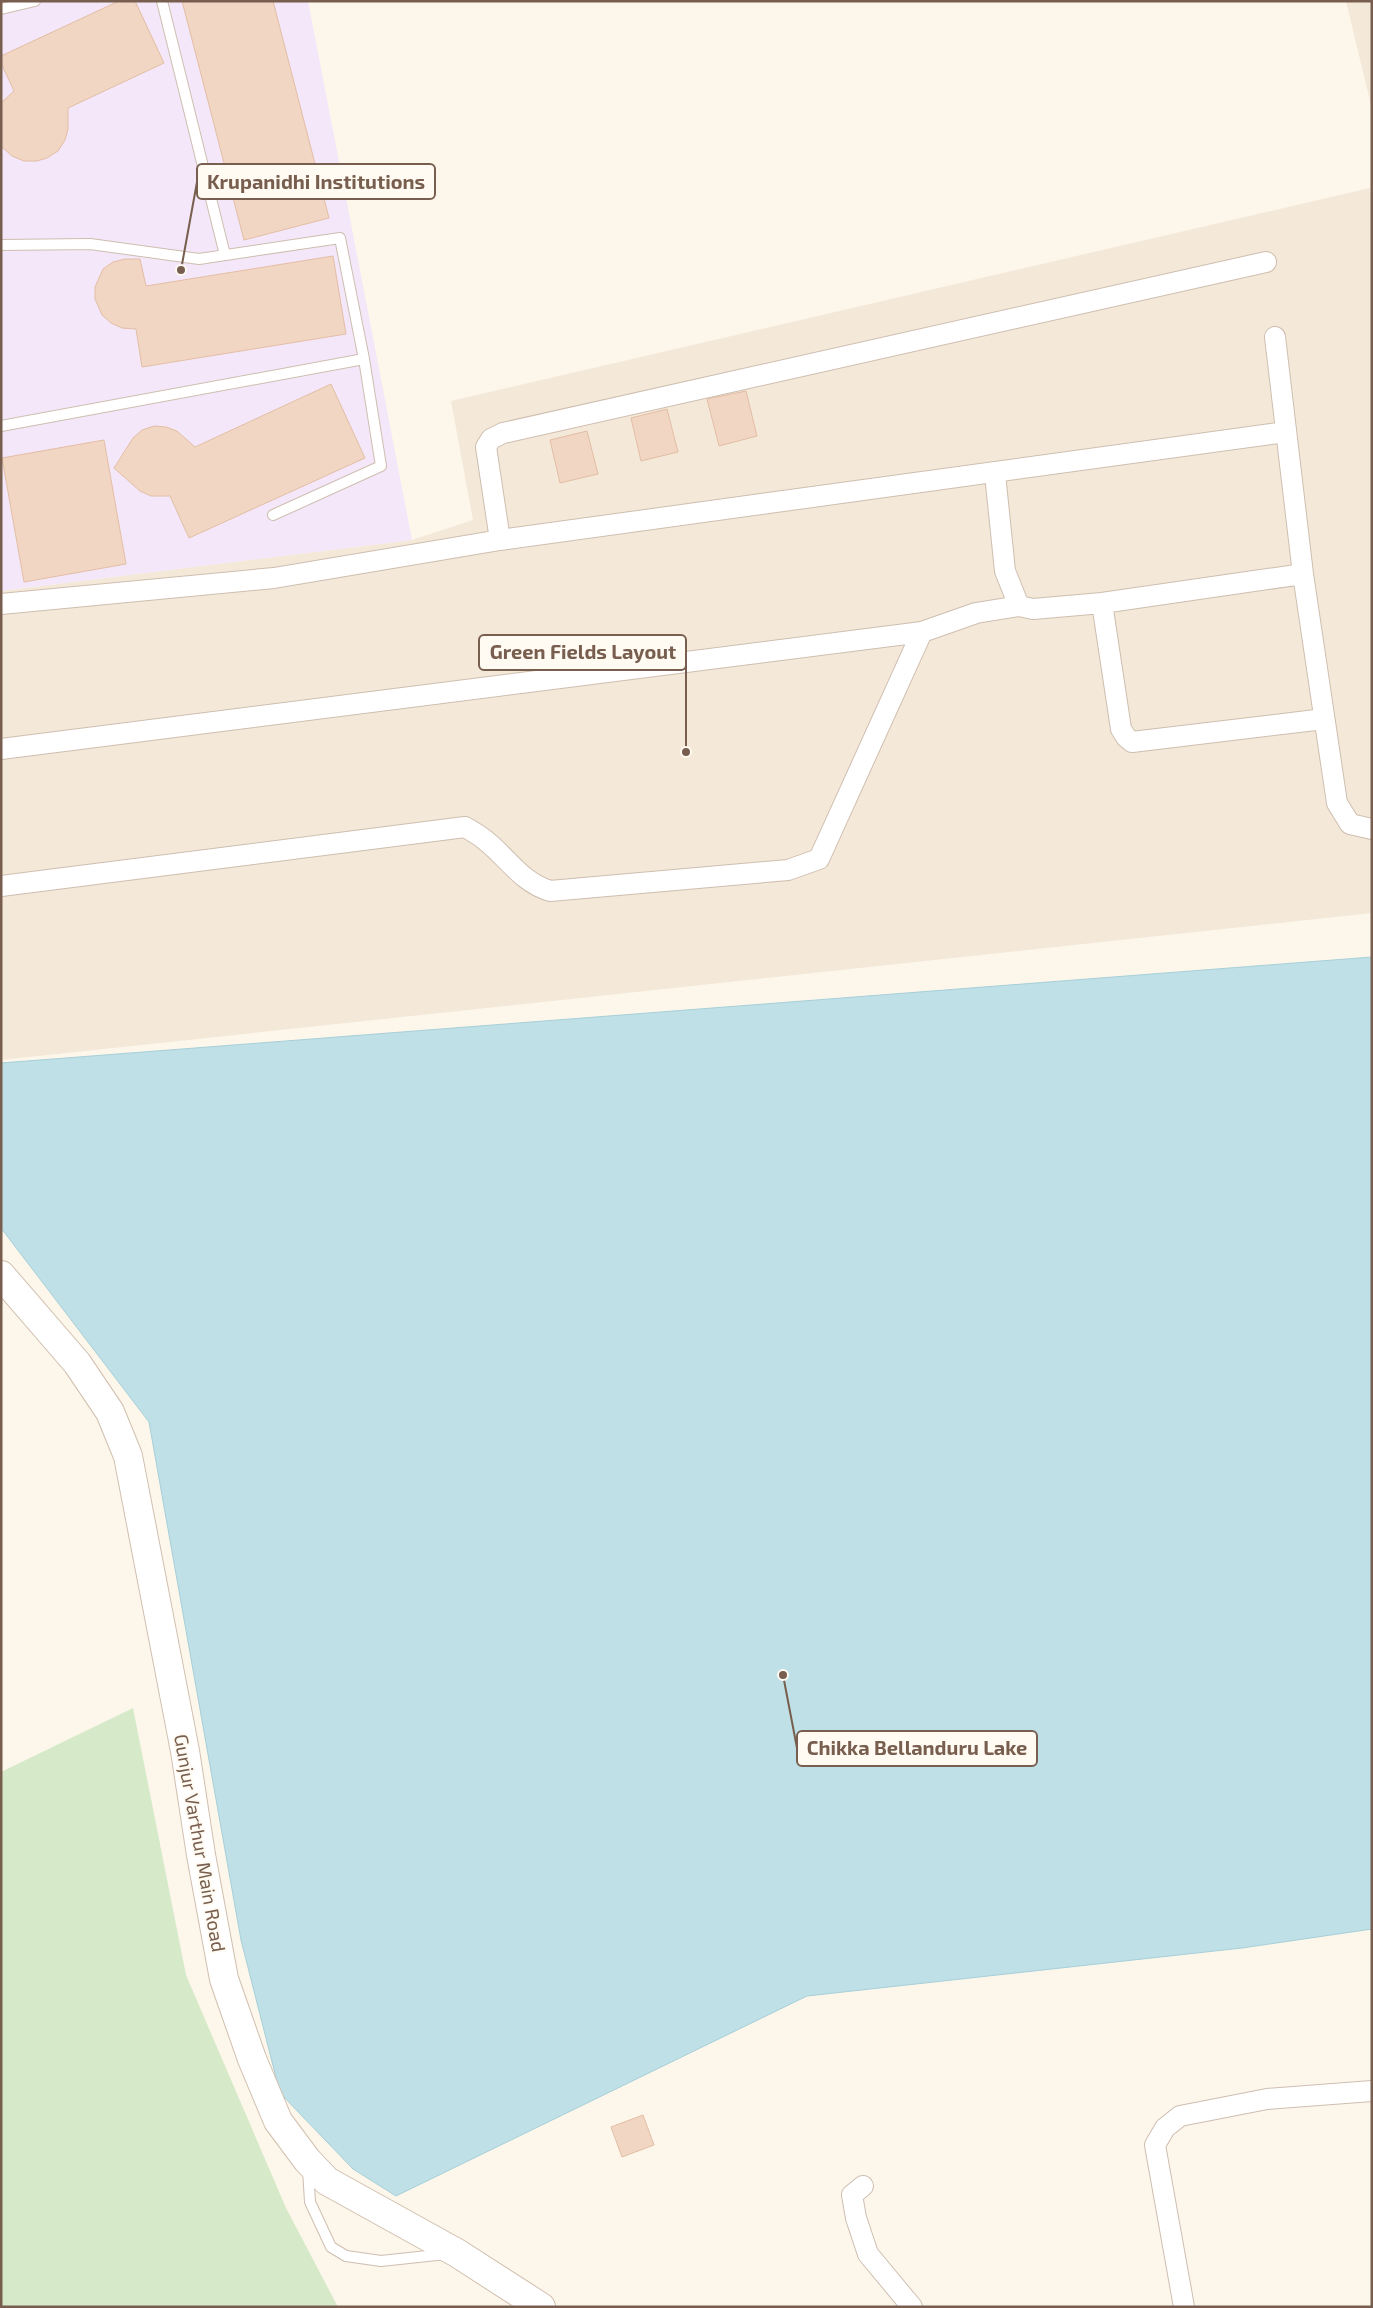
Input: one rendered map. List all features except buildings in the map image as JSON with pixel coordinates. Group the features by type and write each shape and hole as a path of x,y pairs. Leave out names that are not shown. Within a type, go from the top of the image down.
{"main road":[{"name":"Gunjur Varthur Main Road","path":"1,1275 77,1363 110,1412 128,1456 185,1751 201,1855 224,1979 252,2059 278,2121 307,2160 327,2182 457,2253 541,2307"}],"street":[{"path":"500,540 486,447 491,439 503,433 1266,262"},
{"path":"1276,336 1285,432 1303,574 1337,803 1350,824 1372,829"},
{"path":"1,604 274,578 500,540 995,474 1285,432"},
{"path":"995,474 1004,571 1018,606"},
{"path":"1,749 922,632 976,613 1018,606 1033,609 1102,603 1303,574"},
{"path":"1102,603 1121,729 1132,742 1324,719"},
{"path":"1,886 465,828 485,840 518,874 537,887 550,891 788,870 819,858 922,632"},
{"path":"1184,2307 1155,2144 1165,2128 1180,2116 1267,2099 1372,2091"},
{"path":"863,2186 852,2195 856,2218 868,2254 912,2307"}],"lane":[{"path":"1,9 34,1"},
{"path":"162,1 225,255"},
{"path":"1,245 90,244 199,259 340,238 364,359 380,466 273,515"},
{"path":"1,426 364,359"},
{"path":"307,2160 310,2202 331,2247 346,2256 381,2262 457,2253"}],"shaded area":[{"path":"1,1 308,1 412,540 1,591"},
{"path":"1346,1 1372,1 1372,109"},
{"path":"1370,188 1372,210 1372,913 1,1060 1,591 412,540 473,520 451,401"}],"green space":[{"path":"133,1708 186,1975 286,2208 338,2307 1,2307 1,1772"}],"water":[{"path":"1372,957 1372,1929 1242,1948 807,1996 396,2196 353,2169 280,2093 241,1940 149,1422 1,1228 1,1063"}],"place":[{"name":"Krupanidhi Institutions","path":"181,270"},
{"name":"Green Fields Layout","path":"686,752"},
{"name":"Chikka Bellanduru Lake","path":"783,1675"}]}
